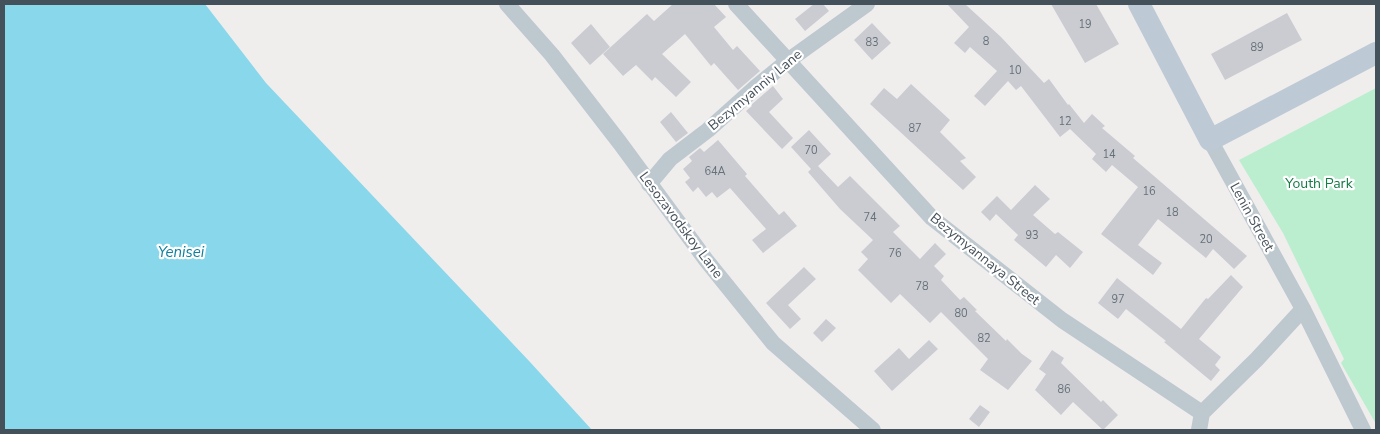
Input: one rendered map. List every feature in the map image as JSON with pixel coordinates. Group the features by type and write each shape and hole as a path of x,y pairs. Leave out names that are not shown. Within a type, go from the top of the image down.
{"street":[{"name":"Lesozavodskoy Lane","path":"507,4 552,55 706,260 773,343 873,430"},
{"name":"Bezymyannaya Street","path":"736,4 932,218 1062,320 1202,413"},
{"name":"Bezymyanniy Lane","path":"649,184 670,159 708,130 756,87 789,60 867,4"},
{"name":"Lenin Street","path":"1139,4 1210,140 1303,309 1363,430"},
{"path":"1210,140 1376,53"},
{"path":"1199,430 1202,413 1257,359 1303,309"}],"green space":[{"name":"Youth Park","path":"1376,88 1376,424 1341,363 1344,359 1283,233 1239,160"}],"water":[{"name":"Yenisei","path":"4,4 205,4 266,83 592,430 4,430"}],"building":[{"path":"673,4 714,4 726,17 714,27 733,50 737,46 760,71 738,90 714,63 711,66 685,34 662,54 691,82 676,97 655,77 652,81 636,65 623,76 603,54 647,14 654,21"},
{"path":"814,4 823,4 829,11 805,31 795,19"},
{"path":"947,4 965,4 1001,37 1044,83 1049,79 1084,123 1092,114 1105,126 1102,128 1135,156 1133,158 1247,256 1234,269 1213,249 1206,258 1158,219 1138,245 1162,263 1153,275 1101,234 1138,187 1112,165 1106,172 1092,159 1096,154 1070,129 1060,137 1021,86 1016,90 1008,81 985,106 974,96 997,71 970,47 965,53 954,43 969,27"},
{"path":"1051,4 1096,4 1119,44 1085,63"},
{"path":"1287,13 1302,40 1225,80 1211,54"},
{"path":"872,23 891,43 872,60 854,40"},
{"path":"591,24 610,47 590,65 571,43"},
{"path":"911,84 950,120 940,132 966,158 960,161 976,177 963,190 870,104 884,88 897,99"},
{"path":"773,86 783,99 769,112 793,138 782,149 746,111"},
{"path":"671,112 688,133 676,142 660,122"},
{"path":"809,130 831,154 818,166 838,187 850,176 900,226 893,232 920,259 935,243 946,254 934,266 944,276 941,280 960,300 964,297 977,310 975,311 1006,341 1007,339 1032,361 1008,390 980,370 988,359 941,312 930,323 900,294 891,303 858,270 868,259 861,252 873,240 840,209 808,172 811,169 791,147"},
{"path":"718,140 747,174 745,176 779,215 784,211 797,226 763,253 752,240 766,229 730,188 717,198 712,192 706,197 698,187 693,192 685,182 690,178 683,169 692,161 689,157 700,148 704,152"},
{"path":"1035,185 1050,199 1033,215 1055,234 1058,232 1083,252 1070,268 1056,255 1046,267 1014,240 1018,235 996,214 990,221 981,212 997,196 1011,210"},
{"path":"804,267 816,279 788,305 801,319 790,329 766,303"},
{"path":"1231,275 1243,287 1199,339 1221,357 1215,365 1220,370 1211,381 1126,309 1118,319 1098,303 1117,278 1181,329 1206,298 1208,299"},
{"path":"826,319 836,328 822,342 813,333"},
{"path":"929,340 938,349 892,391 874,371 899,348 909,359"},
{"path":"1052,350 1064,358 1061,363 1101,402 1103,400 1118,415 1103,430 1073,402 1061,415 1035,390 1046,374 1039,369"},
{"path":"980,405 990,412 979,427 969,419"}]}
